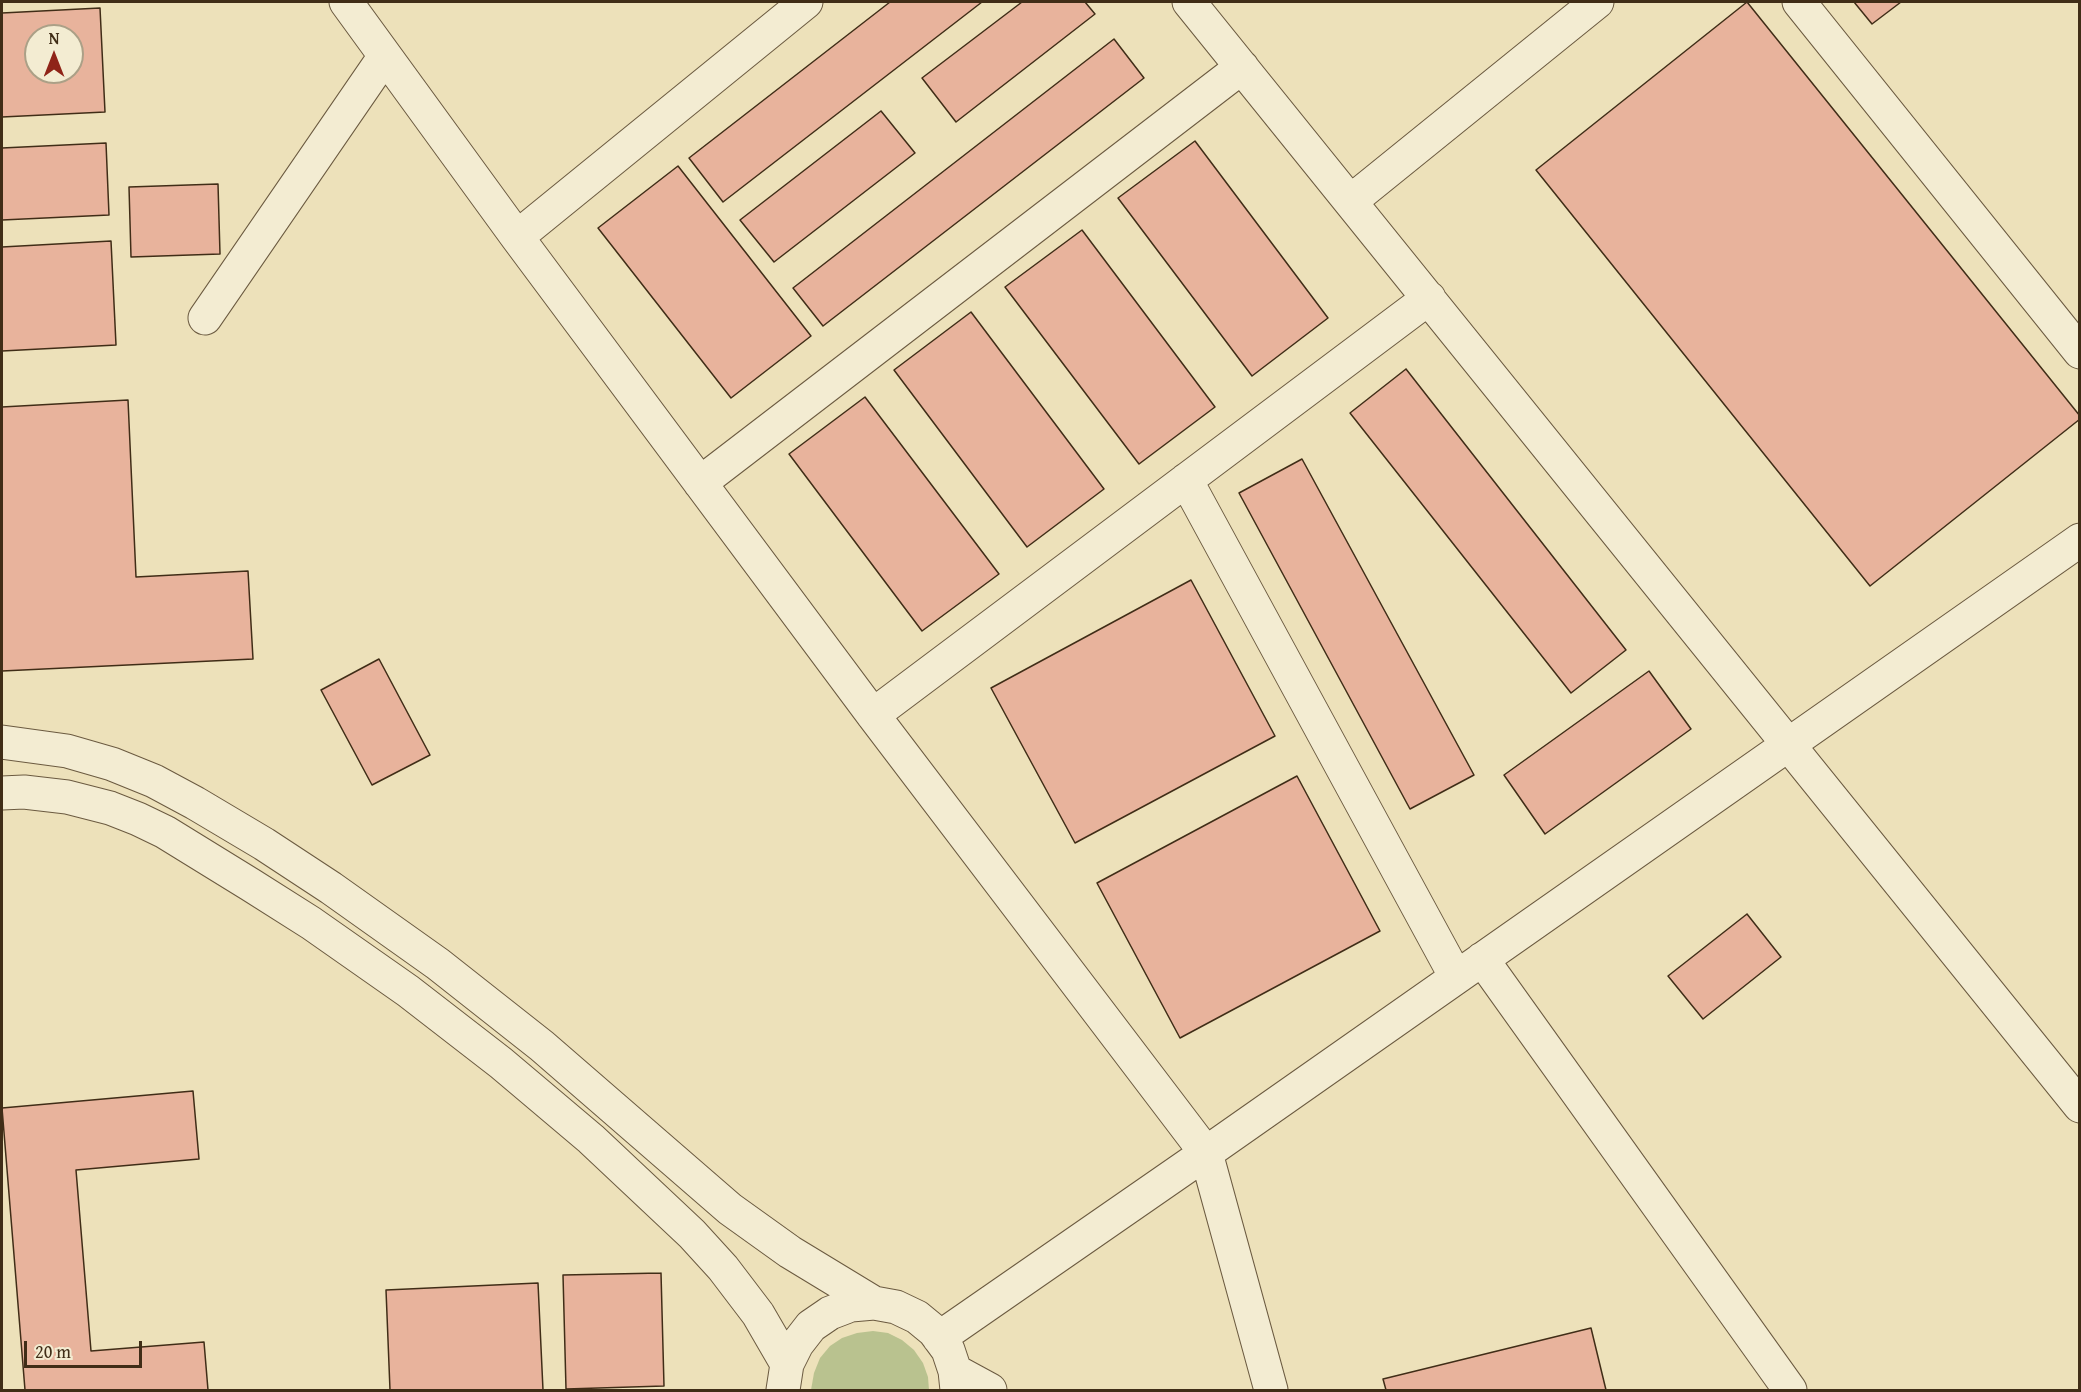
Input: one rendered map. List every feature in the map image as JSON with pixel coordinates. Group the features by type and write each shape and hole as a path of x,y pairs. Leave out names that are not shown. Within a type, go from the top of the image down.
{"street":[{"path":"346,2 517,237 873,715 1206,1154 1271,1390"},
{"path":"517,237 806,2"},
{"path":"1189,2 1430,298 2079,1106"},
{"path":"1351,201 1597,2"},
{"path":"1799,2 2079,352"},
{"path":"205,318 385,56"},
{"path":"700,483 1242,67"},
{"path":"873,715 1430,298"},
{"path":"1186,480 1456,978"},
{"path":"939,1338 1206,1154 2079,540"},
{"path":"2,742 67,751 112,764 154,781 273,850 438,964 542,1046 730,1209 790,1252 874,1303"},
{"path":"2,793 24,792 67,797 110,808 165,832 311,923 408,991 501,1063 591,1139 692,1234 723,1268 758,1314 785,1377"},
{"path":"1482,959 1790,1390"},
{"path":"785,1377 797,1344 811,1326 840,1309 851,1305 874,1303 896,1307 917,1317 934,1331 948,1350 956,1381 990,1390"}],"green space":[{"path":"873,1331 888,1333 902,1340 914,1350 923,1363 928,1377 929,1390 811,1390 820,1358 830,1346 842,1338"}],"building":[{"path":"890,2 982,2 723,202 689,158"},
{"path":"1022,2 1085,2 1095,14 956,122 922,78"},
{"path":"1747,2 2080,416 2080,419 1870,586 1536,170"},
{"path":"1854,2 1901,2 1872,24"},
{"path":"100,8 105,112 2,117 2,13"},
{"path":"1114,39 1144,78 823,326 793,288"},
{"path":"881,111 915,153 774,262 740,220"},
{"path":"1195,141 1328,318 1252,376 1118,198"},
{"path":"106,143 109,215 2,220 2,148"},
{"path":"678,166 811,336 731,398 598,228"},
{"path":"218,184 220,254 131,257 129,187"},
{"path":"1082,230 1215,407 1139,464 1005,287"},
{"path":"111,241 116,345 2,351 2,247"},
{"path":"971,312 1104,489 1027,547 894,370"},
{"path":"1406,369 1626,650 1571,693 1350,413"},
{"path":"865,397 999,574 922,631 789,454"},
{"path":"128,400 136,577 248,571 253,659 2,671 2,407"},
{"path":"1302,459 1474,775 1410,809 1239,493"},
{"path":"1191,580 1275,736 1075,843 991,688"},
{"path":"379,659 430,755 372,785 321,690"},
{"path":"1649,671 1691,729 1545,834 1504,775"},
{"path":"1297,776 1380,931 1180,1038 1097,883"},
{"path":"1747,914 1781,957 1703,1019 1668,976"},
{"path":"193,1091 199,1159 76,1170 91,1351 204,1342 208,1390 25,1390 2,1108"},
{"path":"661,1273 664,1386 566,1389 563,1275"},
{"path":"538,1283 543,1390 390,1390 386,1290"},
{"path":"1591,1328 1606,1390 1386,1390 1383,1379"}]}
